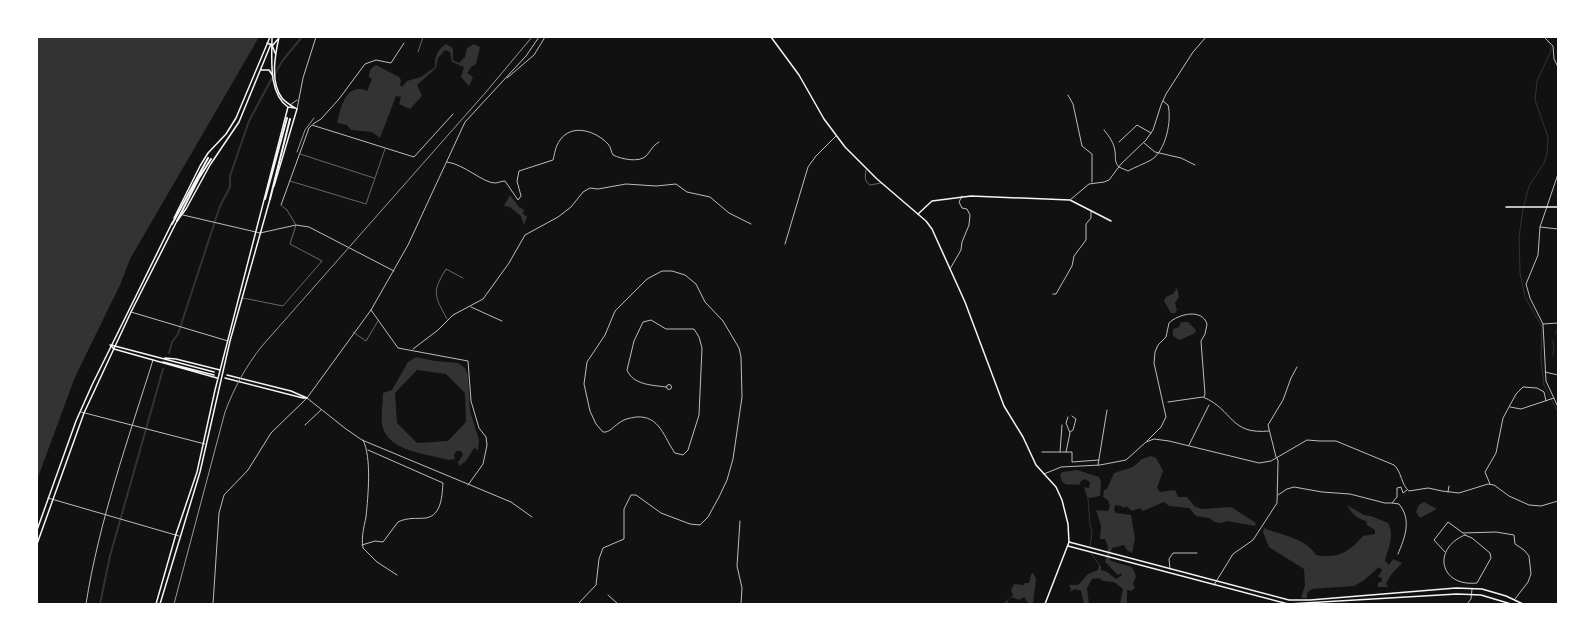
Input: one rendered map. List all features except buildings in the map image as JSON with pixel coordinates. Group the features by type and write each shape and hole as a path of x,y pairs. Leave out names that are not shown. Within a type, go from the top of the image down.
{"highway":[{"path":"265,199 289,118 270,199"},
{"path":"172,224 210,158 177,221"}],"main road":[{"path":"271,37 274,70 280,100 288,107 297,109"},
{"path":"37,530 80,412 110,345 200,166 208,153 226,134 236,118 267,43 271,37"},
{"path":"272,42 275,37"},
{"path":"37,544 84,413 131,312 177,221 182,215 207,169 239,122 268,51 279,37"},
{"path":"274,78 275,55 279,37"},
{"path":"771,37 799,75 836,136 866,169 926,221 932,229 965,302 1004,406 1023,437 1036,465 1056,487 1062,500 1068,524 1069,542 1045,604"},
{"path":"267,43 272,45"},
{"path":"272,45 275,55"},
{"path":"261,70 269,70 283,98 297,109"},
{"path":"156,604 176,534 197,472 217,378 288,107"},
{"path":"160,604 200,472 230,341 297,109"},
{"path":"918,214 932,201 962,196 1070,200 1111,221"},
{"path":"1506,207 1558,207"},
{"path":"110,345 214,372"},
{"path":"110,345 114,349 130,354 214,375"},
{"path":"162,358 176,359 220,370"},
{"path":"159,361 217,378"},
{"path":"227,375 291,391 307,398"},
{"path":"226,378 307,398"},
{"path":"1069,542 1289,600 1343,598 1456,588 1482,589 1515,600 1522,604"},
{"path":"1068,546 1288,604 1342,603 1472,594 1481,595 1511,604"}],"street":[{"path":"297,109 298,100 316,37"},
{"path":"213,604 219,513 224,495 248,470 271,433 307,398 353,332 371,310 394,272 465,122 507,78 526,56 539,37"},
{"path":"507,78 534,55 545,37"},
{"path":"1070,200 1083,187 1092,182 1107,181 1144,143 1151,133 1162,101 1193,52 1206,37"},
{"path":"1544,37 1553,46 1554,60 1558,67"},
{"path":"281,205 309,127 321,119 339,100 362,66 368,62 376,60 391,63 404,43"},
{"path":"1068,95 1073,104 1082,146 1092,154 1092,182"},
{"path":"288,107 290,104 298,100"},
{"path":"1104,130 1111,138 1115,151 1115,160 1119,167 1128,171 1151,160 1159,154 1169,127 1168,105 1162,101"},
{"path":"312,125 414,157 453,114"},
{"path":"1119,142 1137,125 1151,133"},
{"path":"446,162 459,165 487,181 495,183 505,181 518,200 521,196 517,181 519,171 553,160 557,144 561,138 570,132 582,129 607,143 613,155 622,158 636,159 645,157 652,147 659,142"},
{"path":"785,244 808,166 836,136"},
{"path":"1144,143 1159,154 1181,158 1195,166"},
{"path":"1558,174 1540,227 1538,255 1527,280 1526,288 1543,324 1546,381 1552,399 1558,407"},
{"path":"414,349 453,315 483,300 525,235 558,217 571,207 583,192 590,188 598,189 626,184 656,186 676,184 687,192 710,197 729,213 751,224"},
{"path":"950,269 961,250 962,242 969,225 970,215 967,209 962,208 960,202 962,196"},
{"path":"1053,294 1056,294 1072,266 1074,256 1086,240 1086,224 1091,218 1091,211"},
{"path":"182,215 260,233 296,225 314,228 394,272"},
{"path":"1540,227 1558,229"},
{"path":"578,604 596,585 599,559 603,548 624,539 624,509 631,495 636,495 667,516 700,525 710,513 730,470 735,449 742,397 739,348 723,321 706,302 696,284 685,275 672,270 654,274 615,310 605,335 587,362 584,374 590,412 596,424 603,432 609,431 622,421 629,418 647,417 661,428 675,453 683,455 688,450 700,415 702,366 701,343 694,329 666,329 651,320 647,320 641,325 637,333 628,370 631,377 636,381 666,387"},
{"path":"471,307 502,321"},
{"path":"371,310 398,348 414,349 468,361 471,401 479,428 486,438 487,445 483,464 468,485"},
{"path":"131,312 230,341"},
{"path":"1044,474 1061,467 1098,466 1126,460 1161,427 1166,417 1154,363 1155,352 1158,345 1166,337 1169,323 1178,316 1185,314 1200,316 1206,320 1207,324 1201,341 1205,390 1204,397"},
{"path":"1543,324 1558,323"},
{"path":"86,604 91,572 106,514 153,360"},
{"path":"1214,585 1215,581 1233,554 1253,540 1277,503 1278,461 1268,425 1283,400 1291,378 1297,367"},
{"path":"1545,372 1558,375"},
{"path":"1490,484 1485,472 1496,453 1503,418 1516,394 1523,387 1542,389 1546,401"},
{"path":"1168,402 1204,397 1224,410 1240,428 1269,432"},
{"path":"307,398 362,440 511,502 532,517"},
{"path":"1509,407 1521,409 1552,399"},
{"path":"1188,446 1209,405"},
{"path":"305,426 321,410"},
{"path":"1098,466 1107,410"},
{"path":"80,412 207,444"},
{"path":"1066,452 1070,432 1073,430 1076,419 1072,416"},
{"path":"1068,417 1066,423 1070,432"},
{"path":"1060,452 1062,425"},
{"path":"1146,442 1161,439 1259,462 1277,458 1307,440 1336,441 1394,465 1399,470 1407,490"},
{"path":"362,440 368,450 369,486 362,545 369,555 377,562 397,575"},
{"path":"362,545 375,541 384,542 398,522 402,520 415,517 427,518 437,512 441,502 443,483 368,450"},
{"path":"1042,452 1072,452 1072,462 1099,460"},
{"path":"1392,503 1397,497 1396,488 1401,487 1403,493 1407,490 1414,491 1428,488 1459,493 1490,484 1494,485 1509,496 1529,505 1541,506 1558,501"},
{"path":"1448,492 1449,486"},
{"path":"1278,496 1287,489 1294,487 1322,492 1350,494 1385,503 1399,504 1407,519 1405,536 1398,554"},
{"path":"48,498 180,536"},
{"path":"740,522 737,566 742,588 741,604"},
{"path":"1445,552 1434,540 1448,522 1464,534 1472,538 1491,555 1478,583 1460,583 1448,574 1444,568 1445,552 1456,539 1464,534 1496,532 1514,535 1515,544 1521,547 1529,556 1530,574 1528,582 1516,596 1515,600"},
{"path":"1171,569 1169,559 1173,553 1197,553"},
{"path":"1467,604 1471,599 1472,594 1471,584"},
{"path":"608,595 618,604"},
{"path":"1342,603 1343,598"}],"lane":[{"path":"418,52 423,37"},
{"path":"289,181 366,204 385,149"},
{"path":"299,154 375,178"},
{"path":"866,169 866,182 870,185 881,183"},
{"path":"242,298 283,306 322,261 290,244 296,225 281,205"},
{"path":"448,320 437,302 436,286 446,269 463,278"},
{"path":"353,332 366,341 378,321"}],"shaded area":[{"path":"37,37 259,37 130,259 120,285 75,377 37,480"},
{"path":"446,44 453,48 453,60 459,63 465,57 467,48 474,44 480,47 476,64 471,67 467,73 473,77 469,86 461,77 464,67 452,62 450,52 445,50 438,58 436,68 417,85 422,96 410,109 399,104 401,97 396,96 380,138 372,132 351,130 347,125 337,123 340,110 349,93 360,89 367,91 372,79 369,77 369,73 374,66 376,65 399,77 401,80 400,86 403,86 407,81 421,77 435,67 437,54"},
{"path":"510,195 519,207 524,210 523,214 527,217 524,225 521,216 510,207 504,206"},
{"path":"1177,288 1179,297 1175,303 1177,310 1175,313 1171,313 1164,301 1166,297 1173,294"},
{"path":"1181,322 1188,322 1196,330 1195,333 1180,340 1173,336 1173,329 1179,327"},
{"path":"416,357 435,361 458,363 465,368 468,376 470,411 479,440 478,450 474,448 466,461 459,466 458,462 463,455 461,451 457,451 454,454 455,459 449,460 421,454 401,447 393,442 387,436 383,428 383,393 392,390 408,362","holes":["417,370 446,374 465,393 466,422 448,441 417,443 397,423 395,393"]},
{"path":"1151,456 1156,458 1163,471 1157,488 1160,492 1175,490 1178,497 1187,497 1194,506 1202,509 1231,507 1256,523 1255,526 1227,521 1221,523 1215,522 1209,518 1196,516 1189,508 1169,506 1164,502 1143,511 1140,508 1132,511 1126,506 1124,508 1115,505 1114,510 1116,513 1131,515 1135,539 1132,553 1127,550 1124,545 1112,548 1109,558 1111,561 1132,567 1136,576 1133,584 1135,588 1131,591 1127,590 1127,604 1120,604 1123,589 1114,582 1103,581 1099,578 1092,579 1087,588 1089,604 1084,604 1081,591 1075,589 1070,592 1071,589 1069,585 1078,585 1088,574 1098,570 1099,566 1101,566 1101,570 1107,572 1116,579 1122,575 1122,573 1118,575 1105,562 1108,547 1105,539 1100,539 1101,526 1096,510 1108,511 1110,506 1108,500 1103,497 1104,490 1107,489 1114,473 1133,467 1142,459"},
{"path":"1077,470 1099,477 1101,482 1100,496 1090,498 1087,497 1084,487 1089,488 1090,482 1085,479 1081,481 1079,485 1065,484 1063,482 1060,474 1063,472"},
{"path":"1424,502 1437,509 1420,518 1416,512 1419,505"},
{"path":"1347,505 1364,515 1371,516 1388,523 1391,537 1385,561 1389,565 1393,559 1402,563 1386,583 1388,587 1378,587 1378,583 1382,581 1382,578 1378,577 1382,570 1379,567 1363,581 1354,586 1312,589 1307,593 1307,598 1301,598 1305,585 1304,569 1269,547 1263,532 1264,528 1300,541 1311,549 1316,555 1337,555 1348,550 1363,536 1375,534 1375,530 1367,525 1366,521 1355,515"},
{"path":"1033,573 1036,579 1033,604 1029,604 1024,597 1019,600 1012,597 1008,600 1007,604 1003,604 1013,595 1011,590 1014,584 1024,585 1025,583 1029,583"}],"waterway":[{"path":"274,75 283,60 302,37"},
{"path":"1547,41 1551,46 1551,51 1537,81 1535,100 1548,137 1547,154 1544,163 1529,186 1523,209 1519,237 1520,273 1525,297 1542,327 1541,359 1544,385 1558,412"},
{"path":"169,353 172,342 178,334 220,206 230,187 230,176 249,121 272,78"},
{"path":"1555,334 1558,328"},
{"path":"1552,340 1554,344 1553,356"},
{"path":"100,604 110,556 163,369"},
{"path":"1088,498 1092,532 1090,547"},
{"path":"1091,553 1100,566"}],"railway":[{"path":"174,604 225,412 232,394 246,369 262,346 486,92 532,37"},
{"path":"297,152 305,130 314,118"}]}
